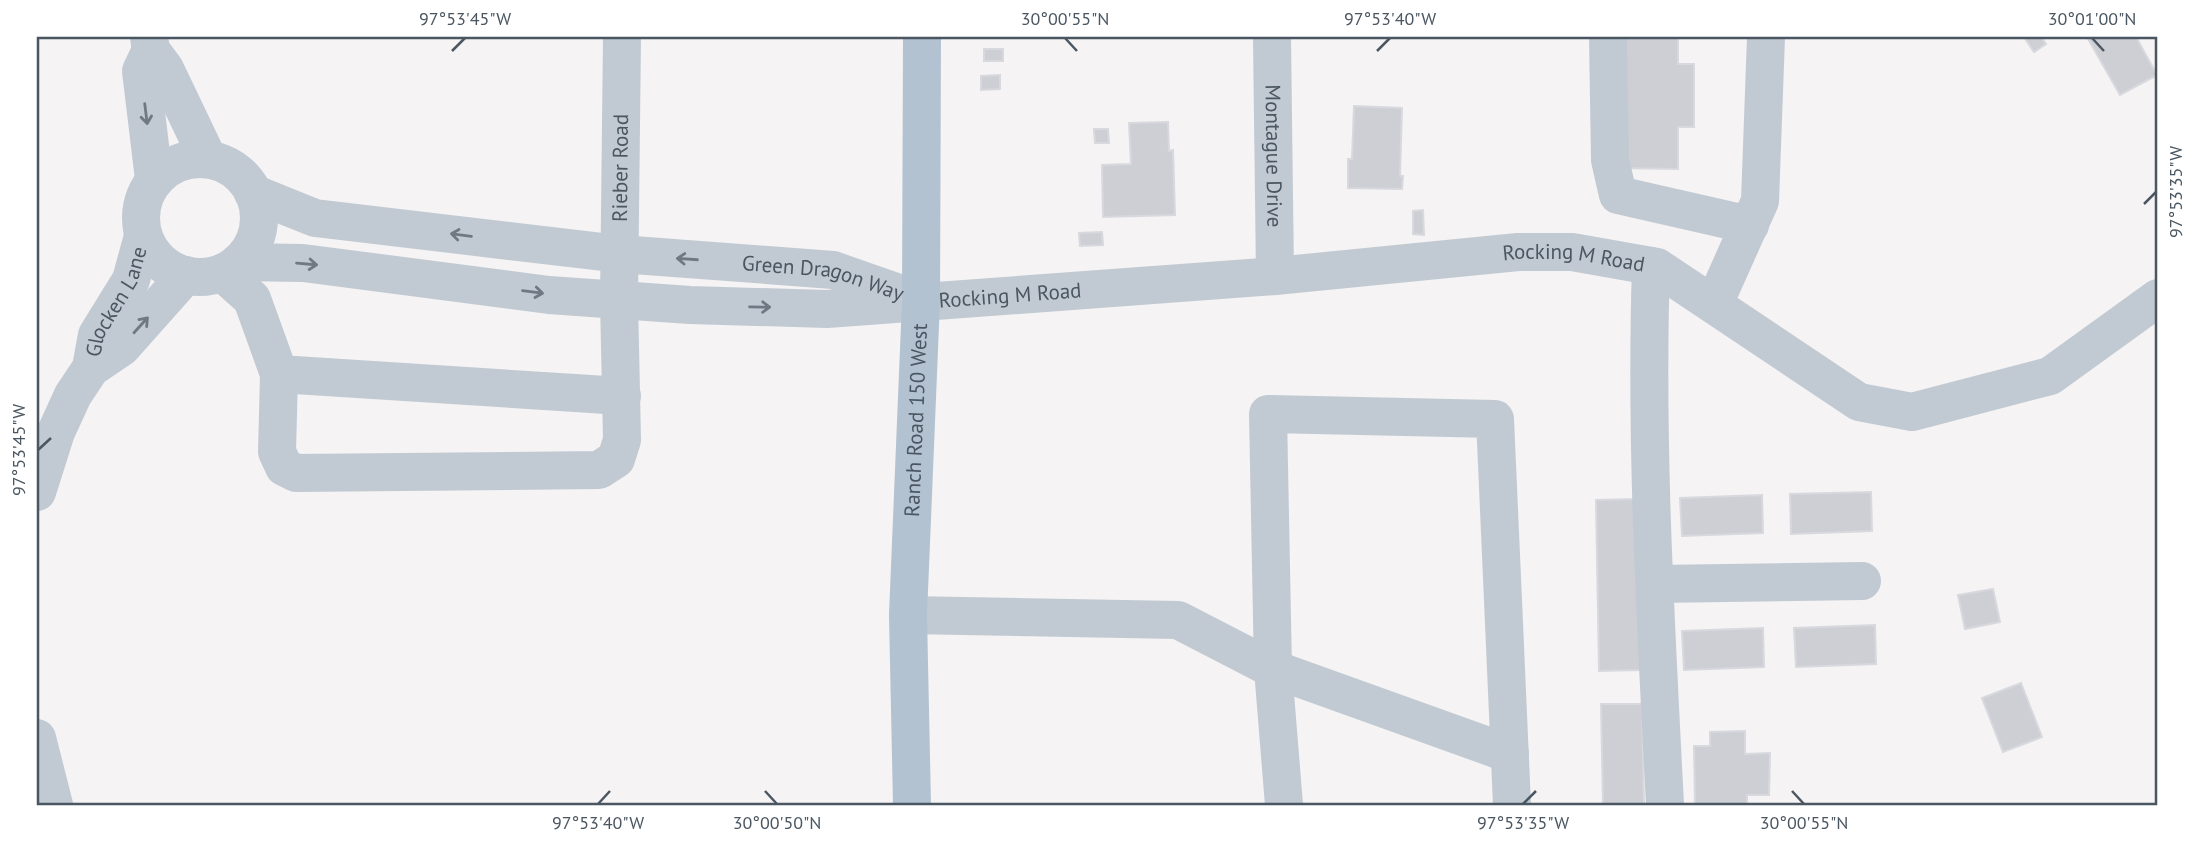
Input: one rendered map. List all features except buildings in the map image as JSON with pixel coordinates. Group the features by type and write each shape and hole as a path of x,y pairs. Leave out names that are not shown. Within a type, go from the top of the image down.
{"main road":[{"name":"Ranch Road 150 West","path":"912,805 908,615 922,301 922,37"}],"street":[{"name":"Rieber Road","path":"279,374 277,452 284,467 296,474 599,470 616,459 622,440 619,300 622,37"},
{"name":"Montague Drive","path":"1272,37 1275,276"},
{"path":"1608,37 1611,160 1618,195 1749,225"},
{"path":"1714,304 1760,201 1766,37"},
{"path":"150,43 208,159"},
{"path":"150,43 141,71 154,179"},
{"path":"208,159 227,166 243,177 253,193 258,211 258,230 251,248 231,268 204,277 186,275 167,268 153,254 143,236 140,216 144,197 154,179 169,167 189,160 208,159"},
{"name":"Green Dragon Way","path":"253,193 315,218 620,254 833,270 922,301"},
{"name":"Glocken Lane","path":"91,368 97,335 131,280 143,236"},
{"name":"Rocking M Road","path":"922,301 1275,276 1518,252 1572,252 1657,267 1859,402 1912,412 2050,376 2158,299"},
{"name":"Green Dragon Way","path":"231,268 303,263 550,295 690,306 827,309 922,301"},
{"path":"1651,266 1648,350 1665,805"},
{"path":"231,268 252,299 279,374 622,396"},
{"name":"Glocken Lane","path":"37,492 56,432 73,395 91,368 122,347 186,275"},
{"path":"1284,805 1273,669 1268,414 1495,419 1512,805"},
{"path":"1655,584 1862,581"},
{"path":"908,615 1178,620 1273,669 1510,754"},
{"path":"37,738 54,805"}]}
